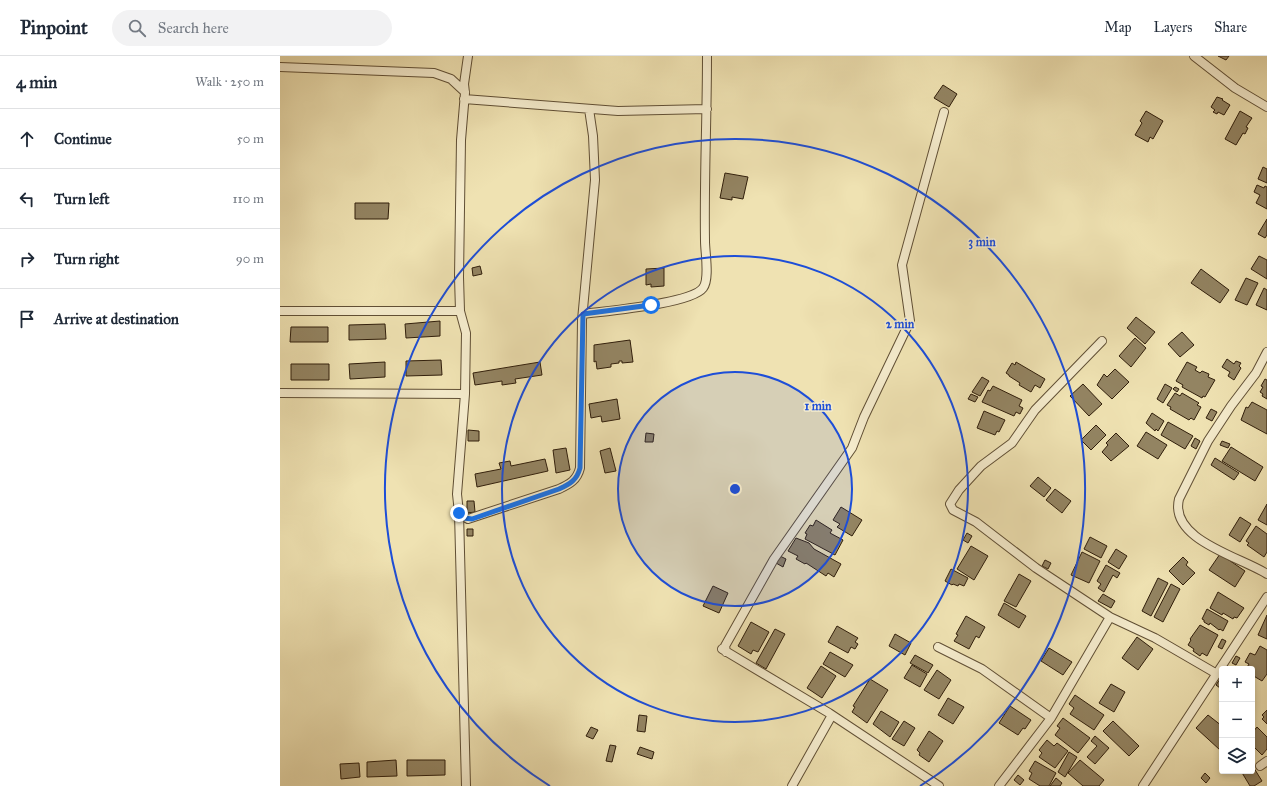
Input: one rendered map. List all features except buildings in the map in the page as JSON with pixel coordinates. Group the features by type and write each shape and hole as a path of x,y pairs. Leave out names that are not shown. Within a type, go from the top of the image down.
{"street":[{"path":"466,786 459,513 457,494 465,394 466,332 460,311 461,155 462,116 465,96 464,84 468,56"},
{"path":"583,314 651,305 686,297 698,293 703,288 707,279 705,239 707,56"},
{"path":"1194,56 1235,88 1267,107"},
{"path":"280,67 434,73 451,79 465,96 589,109 618,111 707,109"},
{"path":"459,513 464,518 472,519 559,489 571,484 578,476 580,468 583,314 595,180 594,136 589,109"},
{"path":"939,786 832,715 726,654 721,648 726,652 725,646 774,560 852,448 864,418 910,321 902,265 944,112"},
{"path":"280,311 460,311"},
{"path":"1102,341 1035,410 1012,443 982,466 959,490 950,504 953,510 976,522 1036,568 1110,617 1155,638 1217,674"},
{"path":"1267,352 1256,373 1231,406 1208,442 1179,500 1177,514 1184,526 1204,543 1256,567 1267,574"},
{"path":"280,392 465,394"},
{"path":"1147,785 1267,597"},
{"path":"998,786 1051,718 1110,617"},
{"path":"938,647 982,669 1051,718"},
{"path":"792,786 832,715"},
{"path":"1260,766 1267,761"}],"route":[{"path":"459,513 464,518 472,519 571,484 578,476 580,468 583,314 651,305"}]}
